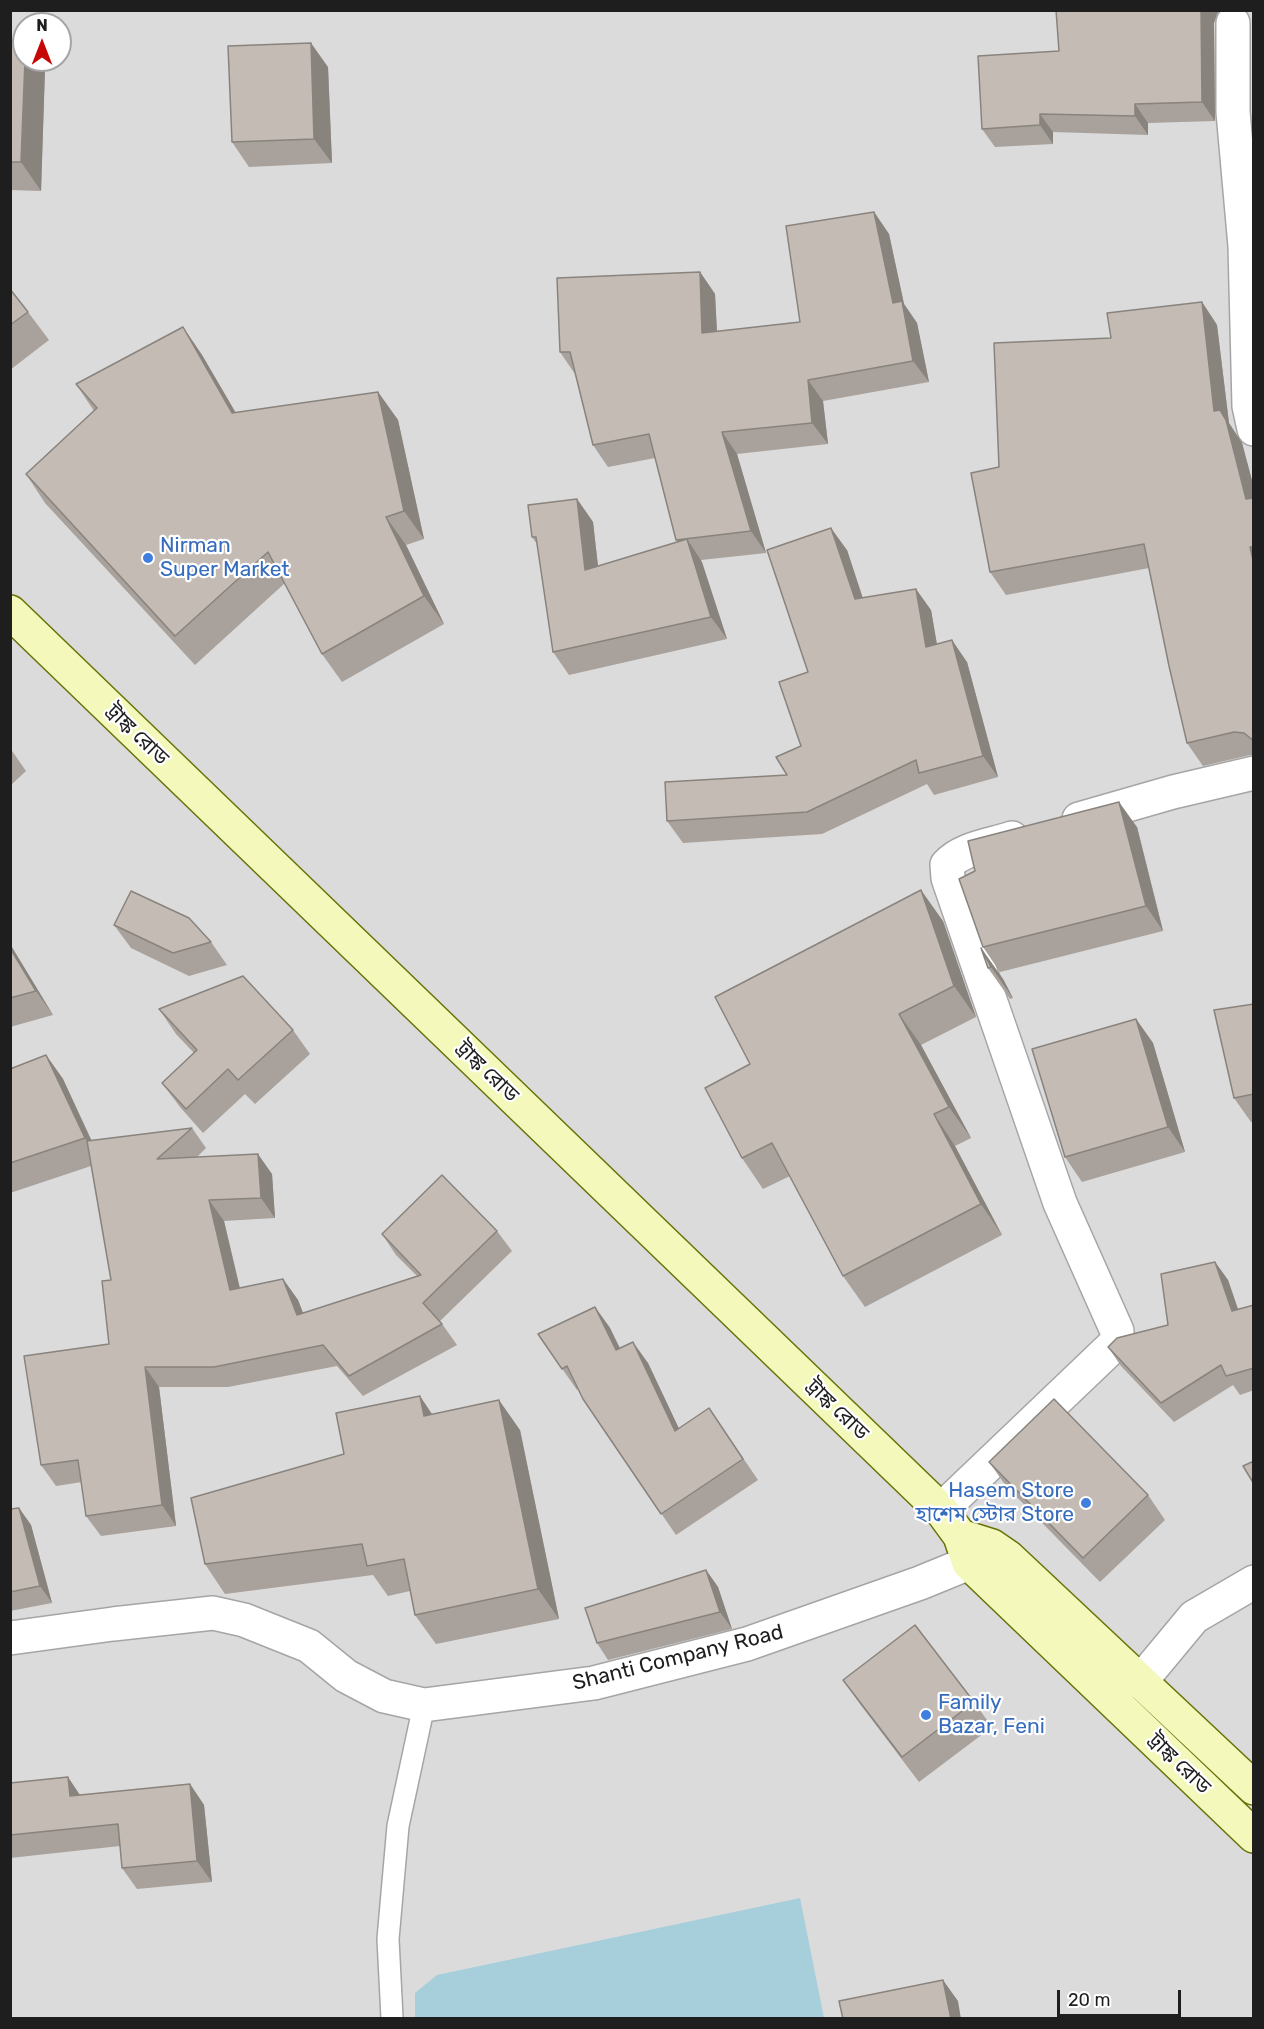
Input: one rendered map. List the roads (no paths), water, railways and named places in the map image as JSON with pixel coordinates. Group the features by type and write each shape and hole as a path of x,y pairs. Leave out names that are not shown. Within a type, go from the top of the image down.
{"main road":[{"name":"ট্রাঙ্ক রোড","path":"10,612 966,1539 1254,1836"},
{"name":"ট্রাঙ্ক রোড","path":"966,1539 1008,1557 1254,1788"}],"street":[{"path":"1233,23 1233,112 1245,246 1249,406 1254,429"},
{"path":"966,1539 1117,1342 1118,1331 1060,1203 948,878 947,865 953,858 965,852 1173,792 1254,773"},
{"name":"Shanti Company Road","path":"10,1638 213,1613 244,1620 309,1646 346,1677 384,1696 424,1705 594,1683 747,1644 920,1583 966,1539"},
{"path":"1140,1682 1194,1617 1254,1582"}],"lane":[{"path":"392,2019 388,1939 398,1826 424,1705"}],"water":[{"path":"800,1898 824,2018 415,2018 415,1993 437,1975"}],"place":[{"name":"Nirman Super Market","path":"148,558"},
{"name":"Hasem Store হাশেম স্টোর Store","path":"1086,1503"},
{"name":"Family Bazar, Feni","path":"926,1715"}]}
